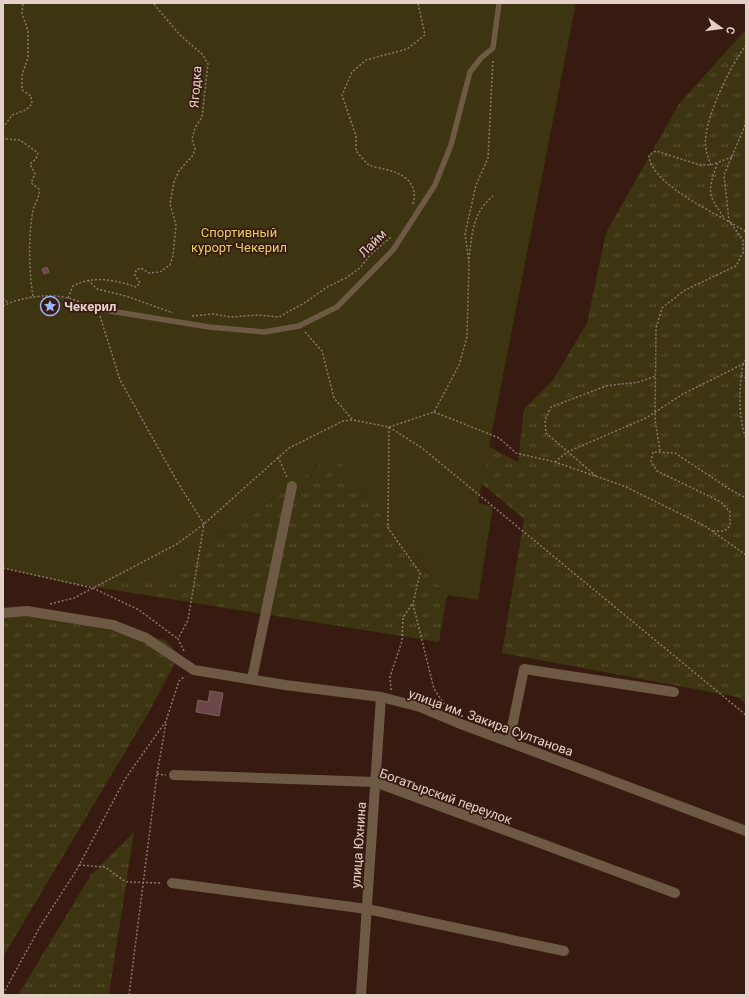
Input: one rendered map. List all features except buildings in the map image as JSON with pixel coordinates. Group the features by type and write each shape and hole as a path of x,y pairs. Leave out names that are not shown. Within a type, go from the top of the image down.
{"street":[{"path":"252,679 292,486"},
{"path":"3,606 113,625 146,638 194,670"},
{"path":"3,612 27,611"},
{"path":"509,742 524,669 674,692"},
{"name":"улица им. Закира Султанова","path":"194,670 386,698 420,707 458,723 746,831"},
{"name":"улица Юхнина","path":"361,995 375,782 386,698"},
{"name":"Богатырский переулок","path":"174,775 375,782 675,893"},
{"path":"172,883 367,909 564,951"}],"lane":[{"path":"98,309 209,327 264,332 299,326 337,307 393,250 436,185 451,145 470,72 481,58 493,48 499,3"}],"path":[{"path":"3,128 12,115 26,110 32,104 31,96 22,90 22,75 28,58 28,31 22,13 23,3"},
{"name":"Ягодка","path":"88,280 115,280 136,287 140,283 135,274 136,270 141,268 149,274 160,272 170,265 173,256 176,225 170,204 174,182 179,171 193,155 195,148 192,139 195,128 202,117 208,64 203,55 180,35 153,3"},
{"path":"413,204 415,197 412,183 405,176 398,172 370,165 356,150 356,136 342,95 352,72 366,60 407,49 425,35 418,3"},
{"path":"711,165 706,154 706,136 710,116 726,81 746,45"},
{"path":"469,263 465,234 476,185 488,158 493,48"},
{"path":"660,451 655,420 656,328 662,308 685,290 736,266 743,253 743,240 730,221 724,175 746,119"},
{"path":"3,133 4,139 20,140 38,154 36,159 30,164 35,174 31,183 39,190 40,196 34,209 29,269 33,297"},
{"path":"732,157 711,165 700,165 656,151 649,155 649,162 666,184 693,202 730,221 746,232"},
{"path":"717,163 710,192 713,202 724,218"},
{"path":"746,191 746,201"},
{"path":"434,412 460,365 464,352 467,337 469,263 472,229 477,214 485,202 493,196"},
{"name":"Лайм","path":"191,316 213,314 231,317 258,315 279,317 306,302 327,287 350,276 360,268 370,255 392,236"},
{"path":"68,298 73,286 88,280 97,289 126,296 177,314"},
{"path":"3,306 8,303 33,297 52,296 68,298 98,309 120,380 178,483 204,524 188,620 178,639"},
{"path":"3,298 8,303"},
{"path":"299,326 322,351 334,398 353,420"},
{"path":"746,359 743,364 741,375 742,420 746,438"},
{"path":"555,462 566,452 646,418 683,394 743,364"},
{"path":"741,375 746,378"},
{"path":"597,477 566,452 546,433 545,420 551,407 606,386 639,382 656,376"},
{"path":"389,427 434,412 499,438 516,453 555,462 624,486 713,531 746,555"},
{"path":"47,605 74,598 177,544 204,524 224,504 289,448 343,421 353,420 389,427 422,448 746,715"},
{"path":"386,698 390,677 402,641 403,618 413,604 420,573 388,528 389,427"},
{"path":"713,531 724,531 730,526 730,512 721,502 657,471 651,461 653,452 675,452 731,490 746,498"},
{"path":"278,457 292,486"},
{"path":"3,568 93,588 139,610 178,639 184,651"},
{"path":"413,604 434,689 458,723"},
{"path":"129,995 166,721 178,681 194,670"},
{"path":"3,994 41,925 79,865 125,779 166,721"},
{"path":"79,865 105,867 126,882 144,881 172,883"}],"green space":[{"name":"Спортивный курорт Чекерил","path":"3,3 576,3 478,503 493,506 478,600 447,595 334,455 161,578 64,582 3,568"},
{"path":"746,29 746,704 737,697 502,653 524,519 435,445 445,423 518,462 524,409 553,380 587,323 606,233 679,104"},
{"path":"334,455 447,595 439,642 64,582 161,578"},
{"path":"3,611 165,640 179,655 150,710 3,957"},
{"path":"134,832 109,995 18,995 91,875"}],"place":[{"name":"Чекерил","path":"50,306"}]}
